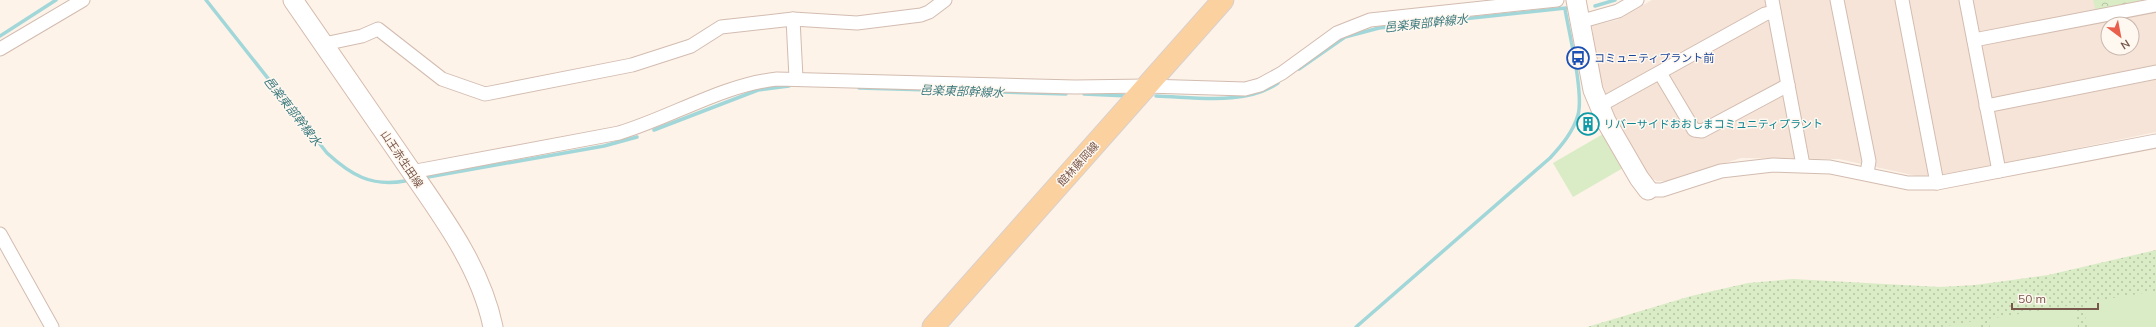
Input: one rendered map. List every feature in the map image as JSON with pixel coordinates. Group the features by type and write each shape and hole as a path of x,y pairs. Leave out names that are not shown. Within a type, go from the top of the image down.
{"main road":[{"name":"山王赤生田線","path":"294,0 449,228 479,280 488,304 493,327"},
{"name":"館林藤岡線","path":"933,327 1223,0"},
{"path":"1576,0 1589,74 1599,106 1639,178 1648,190"}],"street":[{"path":"0,49 83,0"},
{"path":"324,44 362,36 378,29 442,79 485,94 632,65 691,46 721,27 793,19 857,24 921,15 929,12 945,0"},
{"path":"412,172 619,133 760,80 796,78 1075,87 1147,86 1245,89 1260,85 1282,73 1337,33 1370,20 1557,0"},
{"path":"1579,22 1618,11 1637,0"},
{"path":"1837,0 1869,162 1867,173"},
{"path":"1902,0 1937,183"},
{"path":"1966,0 1999,171"},
{"path":"1974,40 2156,5"},
{"path":"1773,6 1803,165"},
{"path":"1599,106 1765,14 1773,6"},
{"path":"793,19 796,78"},
{"path":"1986,106 2156,72"},
{"path":"1660,73 1694,130 1702,131 1788,85"},
{"path":"1648,190 1662,190 1703,176 1739,168 1803,165 1867,173 1908,183 1937,183 2156,141"},
{"path":"0,234 52,327"}],"shaded area":[{"path":"1652,0 2156,0 2156,132 1947,175 1917,176 1839,159 1741,158 1669,181 1657,181 1646,175 1614,115 1602,84 1596,61 1592,26 1617,20"}],"green space":[{"path":"2093,0 2151,0 2096,12"},
{"path":"1603,134 1623,168 1573,197 1553,163"},
{"path":"2156,250 2156,327 1587,327 1691,296 1748,283 1793,279 1940,287 1975,285 2048,275"},
{"path":"2156,291 2156,327 2087,327 2083,303"},
{"path":"2074,305 2078,327 1990,327 1988,319"},
{"path":"1980,320 1981,327 1941,327"}],"waterway":[{"path":"0,36 56,0"},
{"name":"邑楽東部幹線水","path":"206,0 327,153 345,168 362,178 382,182 405,181"},
{"name":"邑楽東部幹線水","path":"1595,6 1615,0"},
{"name":"邑楽東部幹線水","path":"1299,69 1345,37 1379,28 1566,8"},
{"path":"1356,327 1550,158 1567,138 1578,115 1579,93 1578,78 1565,9"},
{"name":"邑楽東部幹線水","path":"1156,96 1203,98 1235,97 1250,95 1265,90 1278,83"},
{"name":"邑楽東部幹線水","path":"654,130 758,90 789,86"},
{"name":"邑楽東部幹線水","path":"859,88 1066,94"},
{"name":"邑楽東部幹線水","path":"1084,94 1128,96"},
{"name":"邑楽東部幹線水","path":"428,177 604,146 637,137"}],"place":[{"name":"コミュニティプラント前","path":"1578,58"},
{"name":"リバーサイドおおしまコミュニティプラント","path":"1588,124"}]}
